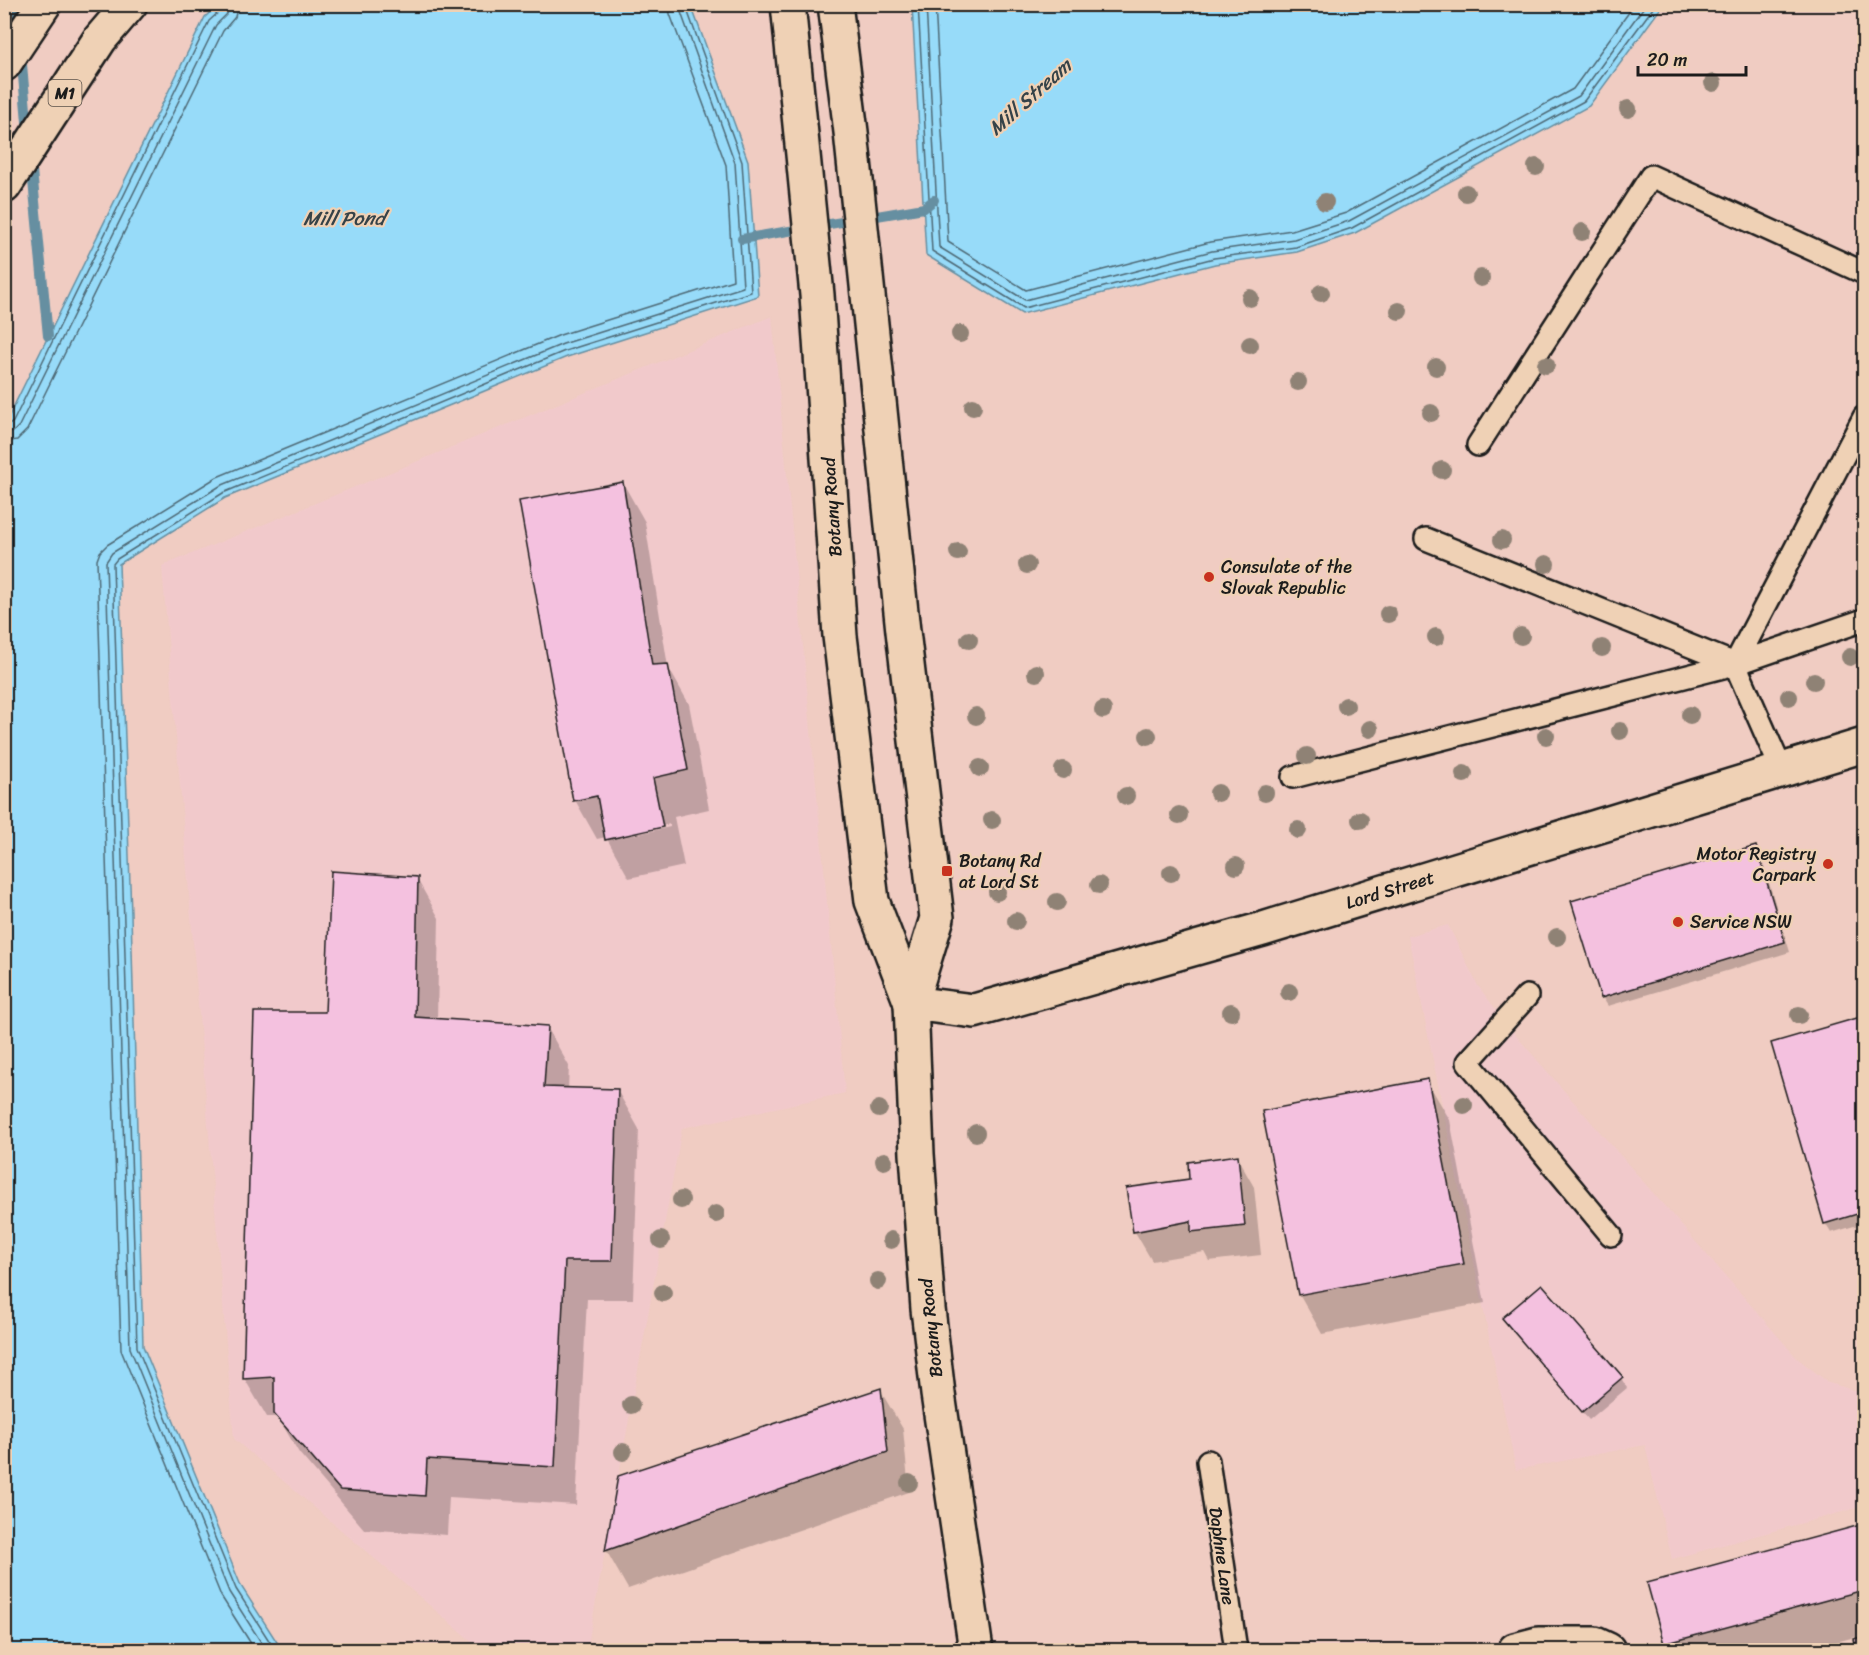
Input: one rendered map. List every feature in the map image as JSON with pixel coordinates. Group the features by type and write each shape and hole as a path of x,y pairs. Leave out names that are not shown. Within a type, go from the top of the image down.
{"main road":[{"path":"4,64 44,4"},
{"name":"M1","path":"4,186 100,39 130,4"},
{"name":"Botany Road","path":"788,4 817,295 840,636 872,901 911,1003 917,1154 928,1309 976,1650"},
{"name":"Botany Road","path":"835,4 851,132 903,631 936,918 911,1003"},
{"name":"Lord Street","path":"911,1003 974,1011 1263,928 1864,745"},
{"path":"1515,1650 1538,1644 1595,1644 1608,1650"}],"lane":[{"path":"1478,445 1651,176 1864,273"},
{"path":"1735,664 1864,417"},
{"path":"1426,539 1735,664 1782,771"},
{"path":"1293,777 1735,664 1864,620"},
{"path":"1527,996 1468,1062 1611,1235"},
{"name":"Daphne Lane","path":"1208,1461 1236,1650"}],"shaded area":[{"path":"772,316 845,1093 682,1128 587,1650 482,1650 234,1439 162,566"},
{"path":"1448,925 1478,986 1518,1038 1797,1358 1829,1383 1864,1393 1864,1506 1672,1559 1645,1445 1516,1470 1408,936"}],"water":[{"name":"Mill Stream","path":"912,4 1663,5 1589,106 1355,233 1297,252 1215,264 1022,314 926,255"},
{"name":"Mill Pond","path":"218,5 691,5 748,161 758,296 567,357 225,498 119,564 143,1346 241,1586 282,1650 5,1650 5,433 7,420 205,17"}],"building":[{"path":"623,482 652,665 668,664 688,770 653,778 663,827 605,840 597,796 573,801 519,501"},
{"name":"Service NSW","path":"1756,846 1785,942 1601,998 1571,901"},
{"path":"331,871 418,877 415,1017 548,1026 544,1087 618,1089 612,1261 565,1261 555,1467 427,1459 425,1496 340,1490 274,1414 274,1377 243,1379 254,1012 325,1012"},
{"path":"1864,1016 1864,1212 1824,1224 1771,1043"},
{"path":"1428,1079 1464,1264 1298,1295 1262,1111"},
{"path":"1238,1155 1245,1226 1191,1232 1191,1221 1133,1232 1126,1188 1189,1179 1188,1162"},
{"path":"1542,1284 1623,1377 1582,1412 1502,1318"},
{"path":"881,1388 888,1452 605,1551 618,1476"},
{"path":"1864,1524 1864,1590 1664,1644 1647,1583"},
{"path":"1864,1636 1864,1650 1857,1650 1854,1639"}],"waterway":[{"path":"16,4 18,28"},
{"path":"21,53 28,133"},
{"path":"31,160 48,336"},
{"path":"742,239 924,208 934,200"}],"place":[{"name":"Consulate of the Slovak Republic","path":"1209,577"},
{"name":"Motor Registry Carpark","path":"1828,864"},
{"name":"Botany Rd at Lord St","path":"947,871"},
{"name":"Service NSW","path":"1678,922"}]}
